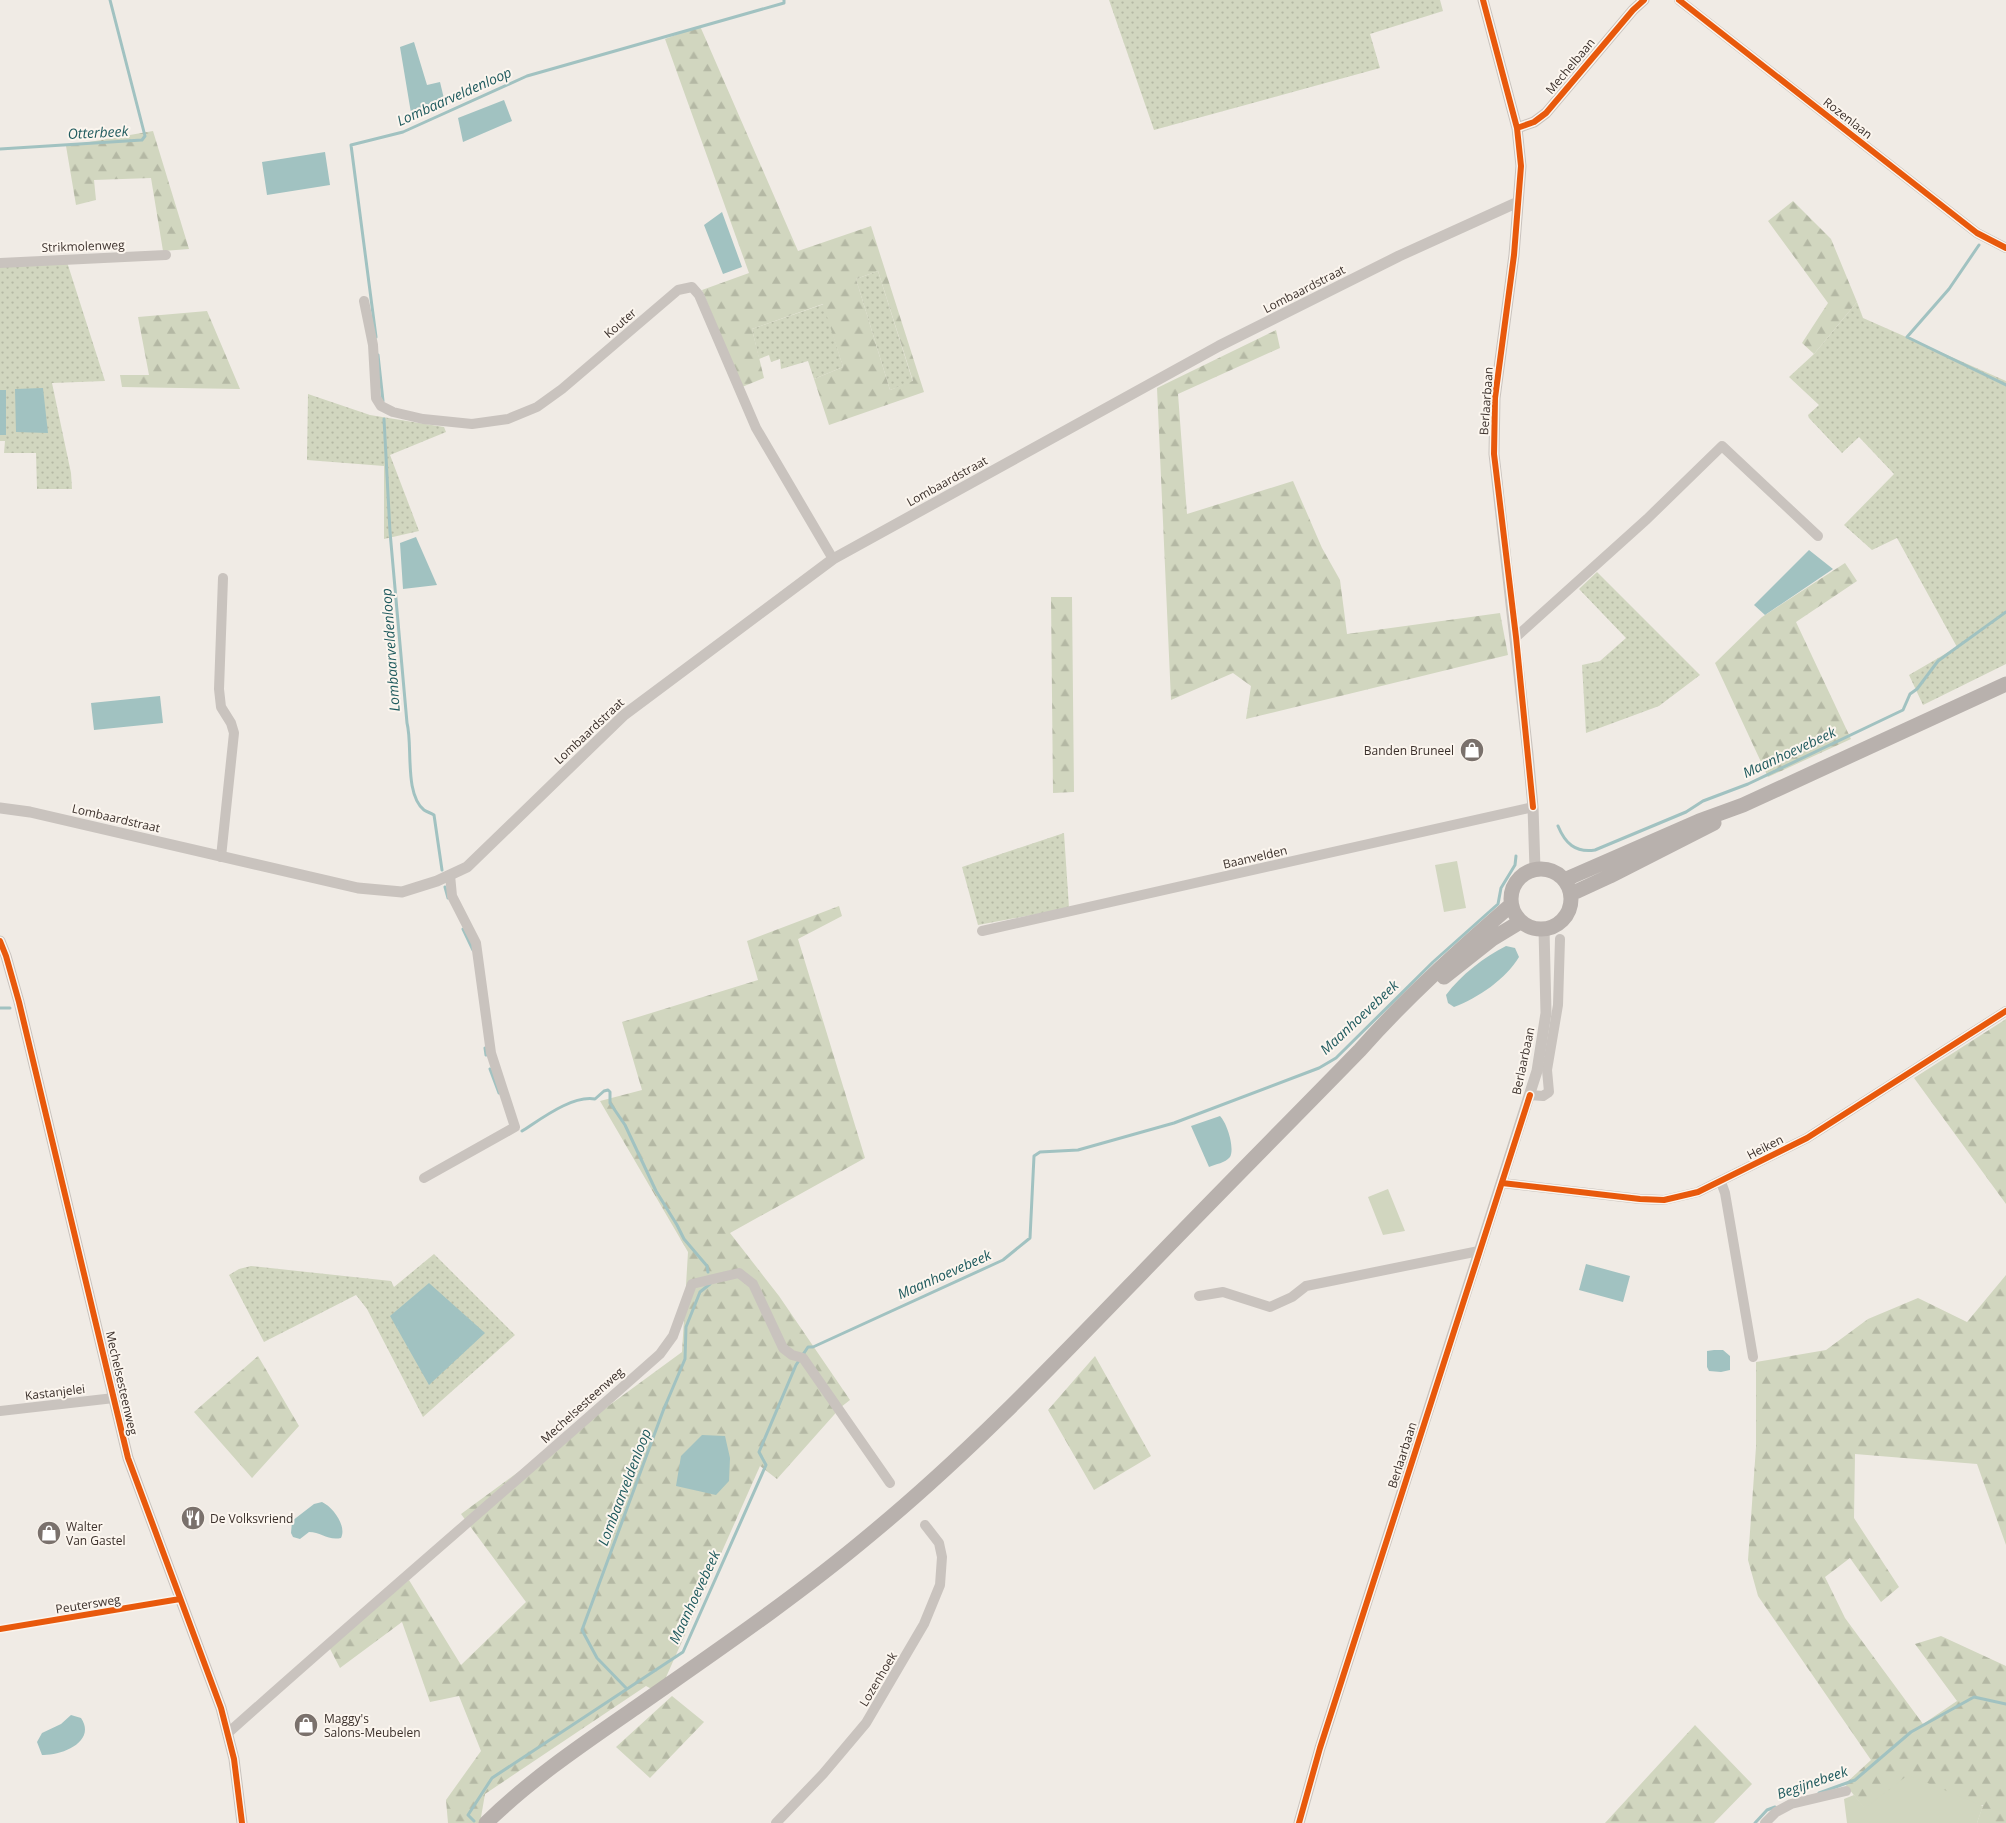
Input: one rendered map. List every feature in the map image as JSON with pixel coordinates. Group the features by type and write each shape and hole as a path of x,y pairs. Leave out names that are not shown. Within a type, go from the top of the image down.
{"main road":[{"path":"1564,880 1698,821 1743,805 2006,684"},
{"path":"1571,894 1701,831 1743,805"},
{"path":"1535,869 1551,870 1564,880 1571,894 1570,905 1564,919 1544,930 1533,929 1520,922 1513,911 1511,893 1516,882 1524,874 1535,869"},
{"path":"486,1823 565,1757 761,1620 816,1578 934,1480 1007,1410 1360,1050 1387,1020 1511,904"},
{"path":"1360,1050 1443,978 1492,939 1520,922"}],"street":[{"name":"Berlaarbaan","path":"1483,0 1517,128 1520,166 1514,255 1495,398 1494,454 1516,637 1533,807 1535,869"},
{"name":"Mechelbaan","path":"1517,128 1534,122 1546,113 1635,5 1644,0"},
{"name":"Rozenlaan","path":"1679,0 1977,233 2006,248"},
{"name":"Lombaardstraat","path":"1,809 30,812 358,888 402,892 437,881 467,867 624,715 833,559 1219,346 1399,256 1518,202"},
{"name":"Strikmolenweg","path":"0,262 166,255"},
{"name":"Kouter","path":"364,301 373,345 376,398 381,406 393,412 423,418 472,424 508,419 537,408 678,290 692,287 699,295 756,428 833,559"},
{"path":"1516,637 1648,519 1722,446 1818,536"},
{"path":"221,857 234,733 231,723 221,706 219,689 223,578"},
{"name":"Baanvelden","path":"982,931 1533,807"},
{"path":"424,1178 515,1127 491,1053 476,943 452,896 450,875"},
{"name":"Berlaarbaan","path":"1299,1823 1320,1748 1530,1095 1540,1056 1546,1013 1544,930"},
{"path":"1530,1095 1543,1096 1549,1092 1548,1070 1558,1005 1560,938"},
{"name":"Mechelsesteenweg","path":"0,941 19,1002 128,1458 221,1708 234,1759 242,1823"},
{"name":"Heiken","path":"1502,1183 1605,1196 1664,1200 1698,1192 1807,1138 2006,1010"},
{"path":"1721,1182 1725,1193 1753,1357"},
{"path":"1199,1296 1222,1292 1270,1308 1292,1297 1306,1286 1479,1251"},
{"name":"Mechelsesteenweg","path":"228,1733 403,1577 505,1492 660,1354 674,1336 692,1284 739,1273 753,1284 783,1348 792,1355 803,1358 890,1483"},
{"name":"Kastanjelei","path":"0,1411 114,1398"},
{"name":"Lozenhoek","path":"776,1823 823,1774 866,1723 924,1624 940,1585 942,1557 939,1543 925,1525"},
{"path":"1765,1823 1776,1812 1790,1804 1846,1791"}],"green space":[{"path":"1109,0 1440,0 1443,11 1370,34 1380,68 1154,130"},
{"path":"700,26 798,251 871,226 924,392 829,425 814,379 843,367 823,304 752,329 764,378 742,387 702,290 749,273 665,39","holes":["878,271 913,381 890,390 856,279"]},
{"path":"153,131 189,249 163,251 151,178 94,180 96,200 76,205 66,146"},
{"path":"1793,201 1831,239 1857,302 1814,354 1802,343 1828,303 1768,221"},
{"path":"67,262 105,381 52,383 71,473 72,489 37,489 36,453 4,453 5,441 0,441 0,266"},
{"path":"878,271 913,382 890,390 856,279"},
{"path":"1857,302 1863,318 2006,381 2006,664 1923,705 1909,675 1957,647 1897,538 1872,550 1844,525 1894,474 1859,437 1842,453 1809,418 1808,415 1819,405 1789,377 1814,354"},
{"path":"824,304 843,367 814,379 808,361 781,369 780,359 771,362 769,355 759,359 752,329"},
{"path":"207,311 240,389 122,387 120,375 149,375 138,317"},
{"path":"1276,330 1280,348 1178,394 1187,514 1293,481 1322,548 1340,580 1347,634 1500,613 1508,655 1246,719 1251,686 1233,673 1171,700 1157,388"},
{"path":"308,394 370,415 444,427 446,432 390,455 419,531 384,539 384,466 307,460"},
{"path":"1845,563 1857,581 1796,622 1851,739 1768,777 1715,663 1762,617"},
{"path":"1597,572 1700,675 1659,706 1586,733 1582,665 1600,661 1626,638 1579,589"},
{"path":"1051,597 1072,597 1074,792 1053,793"},
{"path":"1064,833 1069,908 978,925 962,867"},
{"path":"1457,861 1466,908 1444,912 1435,865"},
{"path":"839,906 842,916 798,939 865,1158 730,1233 779,1296 850,1400 841,1407 777,1479 760,1466 659,1693 646,1686 485,1794 480,1823 448,1823 446,1800 481,1751 459,1696 430,1702 402,1622 340,1668 329,1647 409,1580 461,1665 526,1602 461,1514 682,1352 688,1252 600,1101 642,1090 622,1022 758,980 747,941"},
{"path":"2006,1019 2006,1204 1914,1078"},
{"path":"1388,1189 1405,1231 1383,1235 1368,1197"},
{"path":"434,1254 515,1335 423,1417 367,1309 356,1295 264,1342 229,1275 239,1269 251,1266 391,1281 394,1287"},
{"path":"2006,1275 2006,1545 1977,1464 1855,1454 1854,1518 1899,1587 1881,1602 1850,1558 1825,1577 1845,1618 1923,1724 1957,1701 1915,1644 1941,1636 2006,1666 2006,1823 1977,1823 1983,1805 1865,1809 1845,1784 1871,1760 1758,1596 1748,1560 1756,1447 1756,1362 1826,1350 1868,1319 1918,1298 1967,1322"},
{"path":"258,1356 299,1426 252,1478 194,1412"},
{"path":"1095,1356 1151,1456 1094,1490 1048,1410"},
{"path":"672,1696 704,1722 650,1778 616,1747"},
{"path":"1695,1725 1752,1784 1714,1823 1605,1823"},
{"path":"1908,1775 1983,1806 1977,1823 1847,1823 1844,1799 1854,1795 1865,1808"}],"water":[{"path":"414,42 427,85 440,82 446,107 412,119 400,47"},
{"path":"504,100 512,121 463,142 458,118"},
{"path":"325,152 330,185 267,195 262,162"},
{"path":"722,212 742,267 723,274 704,225"},
{"path":"43,388 48,433 16,432 15,389"},
{"path":"0,390 6,390 6,435 0,435"},
{"path":"416,537 437,585 403,589 400,543"},
{"path":"1809,550 1833,569 1765,615 1754,605"},
{"path":"160,696 163,723 94,730 91,703"},
{"path":"1506,946 1515,948 1519,957 1507,973 1491,987 1472,998 1454,1007 1448,1003 1446,995 1459,980 1489,955"},
{"path":"1220,1116 1230,1136 1231,1153 1226,1161 1209,1167 1191,1126"},
{"path":"1586,1264 1630,1276 1623,1302 1579,1290"},
{"path":"429,1283 485,1333 429,1385 390,1316"},
{"path":"1723,1350 1730,1356 1730,1370 1721,1372 1709,1371 1707,1367 1707,1351"},
{"path":"702,1435 725,1436 730,1458 729,1481 716,1495 676,1486 681,1456"},
{"path":"322,1502 338,1517 342,1528 341,1538 336,1539 309,1532 300,1539 293,1537 291,1533 292,1521 314,1504"},
{"path":"71,1715 81,1718 85,1727 81,1741 67,1750 50,1755 42,1755 37,1742 42,1733 61,1724"}],"waterway":[{"name":"Otterbeek","path":"0,149 142,140 145,136 110,0"},
{"name":"Lombaarveldenloop","path":"376,337 351,145 403,132 527,76 784,3 784,0"},
{"name":"Maanhoevebeek","path":"1979,245 1949,289 1907,337 2006,385"},
{"name":"Lombaarveldenloop","path":"378,355 383,401"},
{"name":"Lombaarveldenloop","path":"384,419 390,532 409,732 411,781 418,803 424,810 434,815 442,870"},
{"name":"Maanhoevebeek","path":"1558,826 1572,846 1582,850 1595,850 1686,812 1703,801 1748,784 1903,710 1910,694 1917,689 1938,661 2006,612"},
{"name":"Maanhoevebeek","path":"474,1821 468,1815 492,1778 683,1652 766,1465 759,1452 796,1365 808,1347 813,1347 1003,1260 1030,1238 1034,1156 1040,1152 1078,1150 1174,1123 1319,1068 1336,1058 1433,962 1498,904 1501,888 1515,865 1516,856"},
{"name":"Lombaarveldenloop","path":"445,887 448,898"},
{"name":"Lombaarveldenloop","path":"463,929 473,950"},
{"path":"0,1008 10,1008"},
{"name":"Lombaarveldenloop","path":"485,1048 486,1055"},
{"name":"Lombaarveldenloop","path":"490,1069 499,1093"},
{"name":"Lombaarveldenloop","path":"522,1131 567,1104 586,1099 595,1099 608,1090 610,1092 610,1103 625,1125 656,1191 684,1239 707,1266 708,1272"},
{"name":"Lombaarveldenloop","path":"627,1689 597,1658 582,1630 663,1411 685,1359 686,1327 700,1292 710,1284"},
{"name":"Begijnebeek","path":"1819,1793 1855,1780 1911,1732 1974,1697 2006,1704"},
{"name":"Begijnebeek","path":"1755,1823 1767,1810 1775,1807"}],"cycle path":[{"path":"1483,0 1517,128 1521,166 1514,255 1495,398 1494,454 1516,637 1533,807"},
{"path":"1517,128 1534,122 1546,113 1633,10 1644,0"},
{"path":"1679,0 1977,233 2006,248"},
{"path":"0,941 19,1002 128,1458 221,1708 234,1759 242,1823"},
{"path":"1502,1183 1640,1199 1664,1200 1698,1192 1807,1138 2006,1011"},
{"path":"1299,1823 1320,1748 1530,1095"},
{"name":"Peutersweg","path":"0,1629 180,1599"}],"place":[{"name":"Banden Bruneel","path":"1472,750"},
{"name":"De Volksvriend","path":"193,1518"},
{"name":"Walter Van Gastel","path":"49,1533"},
{"name":"Maggy's Salons-Meubelen","path":"306,1725"}]}
